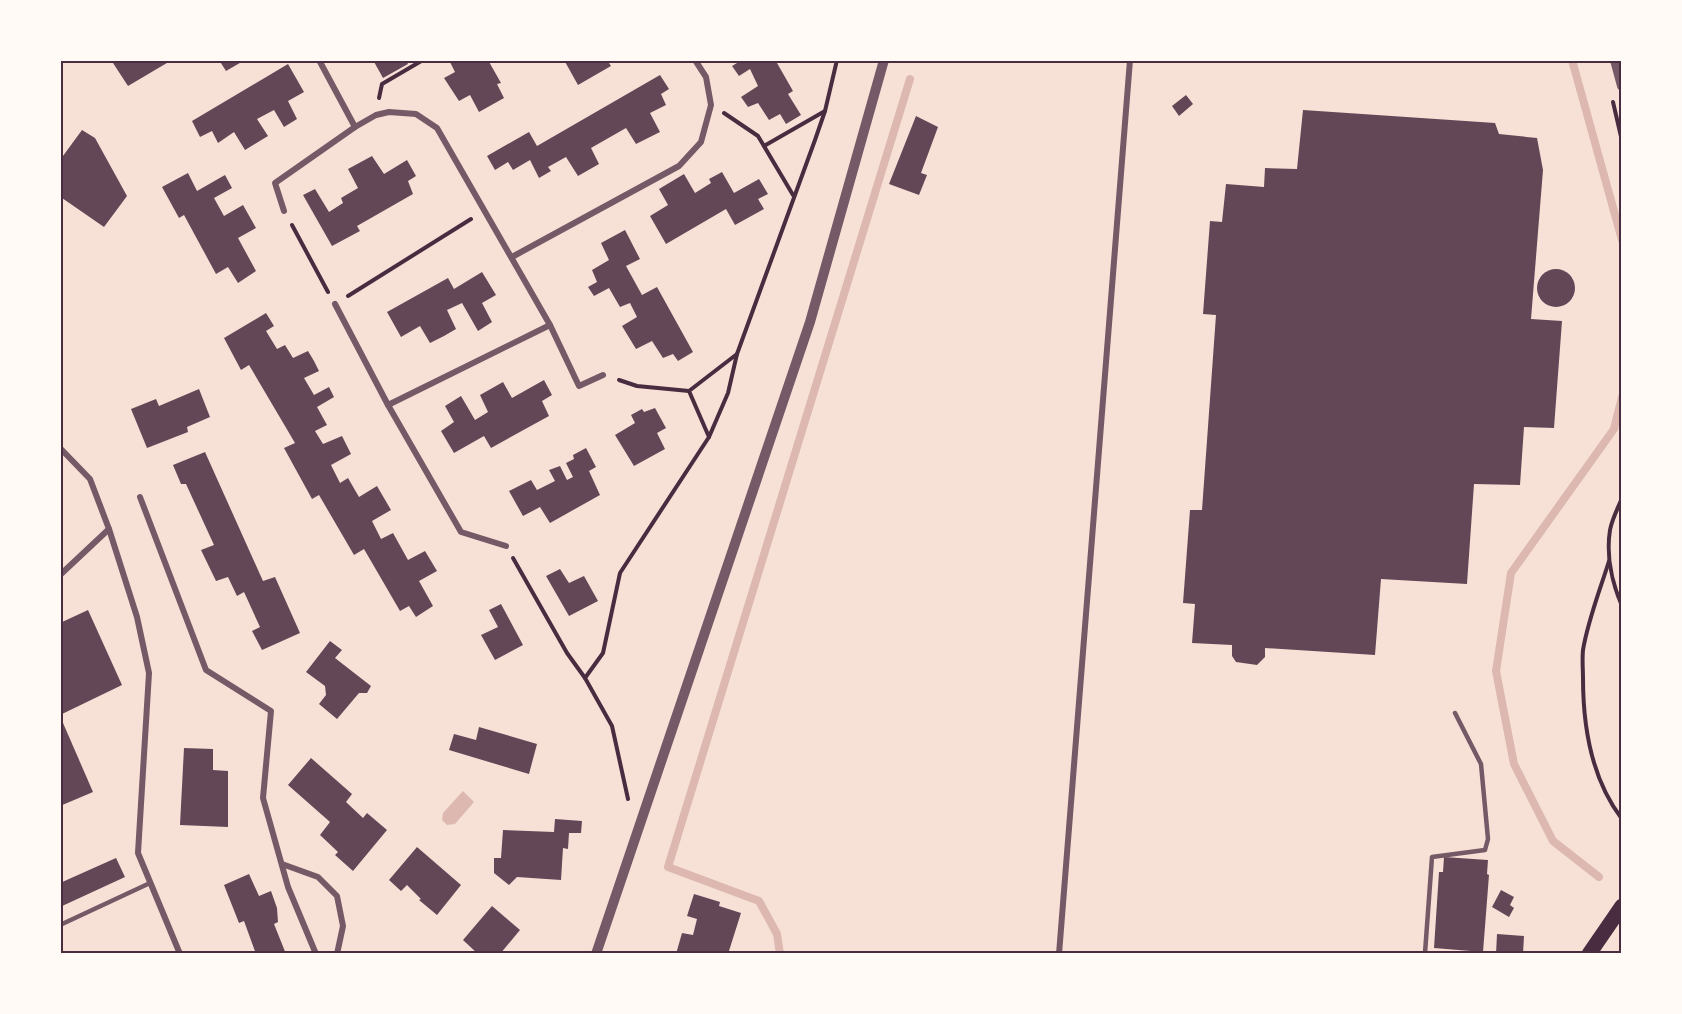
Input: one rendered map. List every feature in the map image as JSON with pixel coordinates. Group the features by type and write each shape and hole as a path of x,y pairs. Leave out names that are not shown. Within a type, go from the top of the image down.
{"main road":[{"path":"1590,954 1622,906"}],"street":[{"path":"319,60 355,127"},
{"path":"512,257 679,166 701,142 711,105 706,77 695,60"},
{"path":"596,954 810,322 884,60"},
{"path":"1059,954 1130,60"},
{"path":"1615,60 1622,86"},
{"path":"284,211 275,183 376,115 389,112 416,114 437,128 550,325 579,386 603,375"},
{"path":"335,304 388,405 461,532 506,546"},
{"path":"388,405 550,325"},
{"path":"60,448 90,479 109,529 137,617 149,673 138,853 180,954"},
{"path":"140,497 206,670 271,711 263,798 288,887 316,954"},
{"path":"60,575 109,529"},
{"path":"282,864 318,876 337,896 343,926 337,954"}],"lane":[{"path":"1424,954 1432,857 1485,850 1488,839 1480,764 1455,713"},
{"path":"60,925 150,883"}],"path":[{"path":"376,115 382,84 423,60"},
{"path":"585,678 603,653 620,573 709,438 728,393 737,354 825,111 837,60"},
{"path":"711,105 758,136 794,196"},
{"path":"764,146 825,111"},
{"path":"296,233 335,304 485,210"},
{"path":"603,375 637,386 689,391 737,354"},
{"path":"689,391 709,438"},
{"path":"1622,498 1610,528 1609,561 1583,651 1583,691 1587,732 1596,767 1615,810 1622,819"},
{"path":"506,546 612,726 636,835"},
{"path":"1609,561 1616,592 1622,606"}],"shaded area":[{"path":"463,791 474,802 455,824 447,825 442,820 443,813"}],"building":[{"path":"118,60 172,60 128,86 113,63"},
{"path":"219,60 245,60 226,71"},
{"path":"373,60 406,60 408,64 383,78"},
{"path":"449,60 488,60 501,83 497,84 504,98 479,112 470,95 459,101 444,78 455,72"},
{"path":"564,60 607,60 611,66 578,85"},
{"path":"742,60 782,60 777,63 793,91 788,94 801,115 786,124 780,114 769,120 758,103 748,107 741,97 758,86 750,69 739,76 732,66"},
{"path":"288,64 304,92 288,101 297,119 284,127 274,110 257,119 268,136 245,150 234,132 218,143 212,131 200,137 192,121"},
{"path":"660,75 669,89 661,94 666,105 650,113 660,132 636,144 626,128 591,148 599,164 578,176 566,157 548,167 551,171 539,178 530,160 513,170 508,162 495,170 487,156 529,132 537,146"},
{"path":"1186,95 1193,104 1179,116 1172,106"},
{"path":"1303,110 1495,123 1499,134 1537,138 1543,170 1531,319 1562,321 1554,428 1524,427 1520,485 1474,484 1467,584 1381,579 1375,655 1265,648 1265,657 1257,665 1236,662 1232,656 1232,645 1192,643 1195,604 1183,603 1190,510 1202,510 1216,315 1203,314 1210,221 1222,222 1226,184 1264,187 1265,168 1297,169"},
{"path":"916,116 938,127 921,173 927,175 919,195 889,184"},
{"path":"82,130 95,138 127,196 104,227 62,198 60,201 60,160"},
{"path":"372,156 384,174 407,160 416,176 408,181 413,194 357,226 360,231 332,246 303,195 315,189 329,212 343,203 341,198 358,188 348,169"},
{"path":"722,172 734,193 759,179 768,194 758,199 764,209 735,225 726,209 666,244 650,216 668,205 659,189 684,174 695,193 711,183 709,179"},
{"path":"188,173 197,191 225,175 232,188 214,198 224,216 243,205 256,228 238,238 256,271 238,283 228,267 216,274 184,215 179,218 162,187"},
{"path":"625,230 640,259 626,266 642,295 657,287 693,352 678,361 673,354 663,358 652,341 636,349 622,326 637,317 630,303 620,307 609,288 594,296 588,287 597,282 592,270 609,260 601,243"},
{"path":"1556,269 1569,275 1575,288 1569,301 1556,307 1543,301 1537,288 1543,275"},
{"path":"482,272 496,295 482,303 492,322 478,331 462,303 447,310 456,329 444,336 430,343 420,326 401,337 387,312 448,278 454,289"},
{"path":"266,313 274,326 266,331 277,349 285,345 293,358 308,351 314,361 319,371 304,378 314,395 329,387 334,397 317,407 327,425 315,431 323,444 342,436 351,454 331,465 340,483 348,478 359,497 377,486 391,510 372,521 381,539 393,533 408,560 425,551 437,571 419,581 433,606 416,617 409,606 400,611 364,549 354,555 319,495 312,499 284,448 295,443 249,365 241,370 224,338"},
{"path":"544,380 552,395 542,401 549,416 491,448 484,436 454,453 441,431 454,422 445,406 461,396 475,420 488,412 480,395 503,382 512,398"},
{"path":"199,389 210,417 187,427 188,432 147,448 131,409 156,399 159,406"},
{"path":"655,408 666,428 657,433 665,449 634,466 615,435 635,423 631,415 642,409 644,412"},
{"path":"586,448 596,467 589,471 600,495 550,523 540,507 523,516 509,491 531,480 537,490 555,481 549,470 560,466 567,480 573,477 566,463 574,459 573,455"},
{"path":"205,452 263,581 275,577 300,633 262,650 252,631 260,627 244,592 237,596 228,577 216,581 201,550 214,545 186,484 181,484 173,465"},
{"path":"560,569 569,583 584,576 598,601 569,616 546,576"},
{"path":"501,604 523,645 495,660 481,635 498,627 489,610"},
{"path":"88,610 122,685 60,715 60,623"},
{"path":"330,641 342,650 335,658 371,686 367,693 359,693 337,719 319,704 326,695 325,686 306,672"},
{"path":"60,716 93,792 60,806"},
{"path":"479,727 537,744 529,774 449,750 454,734 476,740"},
{"path":"184,748 213,749 213,770 228,771 228,827 180,825"},
{"path":"311,758 352,794 346,802 363,818 367,813 387,830 353,871 335,855 338,852 320,835 330,822 288,785"},
{"path":"555,819 582,821 581,833 569,833 568,849 563,848 561,880 517,877 509,885 494,873 494,858 501,858 503,830 554,832"},
{"path":"417,847 461,885 437,915 419,900 421,899 407,885 401,891 389,880"},
{"path":"1444,857 1488,860 1487,874 1489,875 1483,952 1434,948 1439,872 1443,872"},
{"path":"116,858 125,877 60,907 60,883"},
{"path":"249,874 259,896 271,891 277,908 278,922 274,924 286,954 256,954 244,921 239,923 224,885"},
{"path":"1501,890 1514,897 1510,905 1514,908 1509,917 1492,907"},
{"path":"694,894 720,902 719,906 741,913 728,954 676,954 682,933 693,935 697,919 687,916"},
{"path":"492,906 520,930 500,954 478,954 463,940"},
{"path":"1497,934 1524,936 1523,954 1496,954"}],"waterway":[{"path":"1572,60 1622,240"},
{"path":"780,954 777,934 759,901 668,867 910,79"},
{"path":"1599,877 1553,841 1514,764 1496,671 1511,573 1614,429 1622,397"}]}
